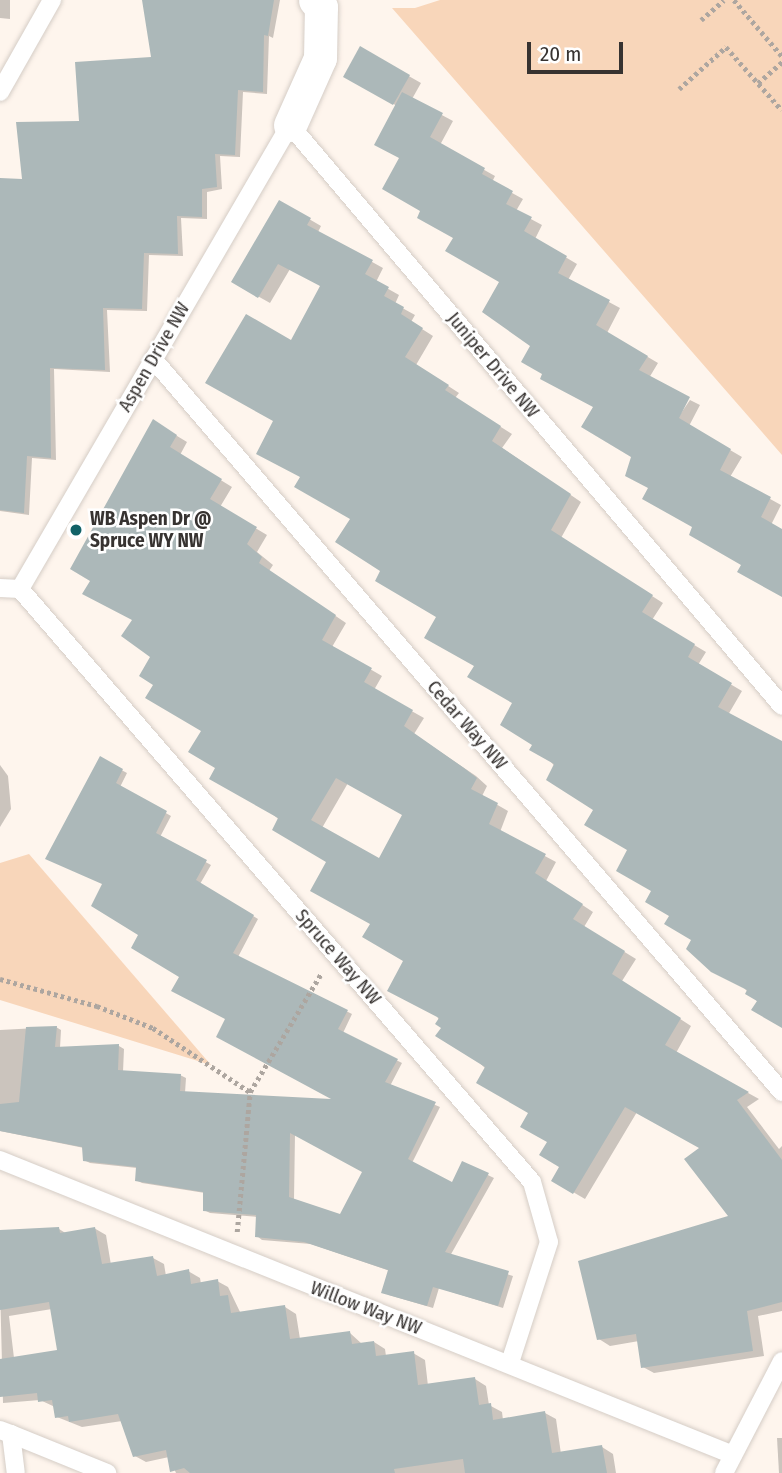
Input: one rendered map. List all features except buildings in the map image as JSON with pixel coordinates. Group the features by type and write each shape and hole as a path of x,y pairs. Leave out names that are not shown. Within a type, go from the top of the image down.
{"street":[{"path":"290,125 320,58 321,7 315,0"}],"lane":[{"path":"0,92 52,0"},
{"name":"Aspen Drive NW","path":"20,589 290,125"},
{"name":"Juniper Drive NW","path":"290,125 782,706"},
{"name":"Cedar Way NW","path":"153,359 782,1092"},
{"path":"0,588 20,589"},
{"name":"Spruce Way NW","path":"20,589 532,1182 549,1242 510,1363"},
{"name":"Willow Way NW","path":"0,1160 235,1257 510,1363 733,1455"},
{"path":"724,1473 782,1360"},
{"path":"6,1432 16,1473"},
{"path":"6,1432 107,1473"}],"path":[{"path":"701,20 724,0"},
{"path":"734,0 782,56"},
{"path":"679,89 726,47 782,110"},
{"path":"758,83 782,62"},
{"path":"235,1257 250,1092 334,953"},
{"path":"0,979 97,1006 153,1028 250,1092"}],"shaded area":[{"path":"440,0 782,0 782,455 392,8 415,8"},
{"path":"29,854 211,1065 0,1000 0,863"}],"place":[{"name":"WB Aspen Dr @ Spruce WY NW","path":"76,530"}]}
